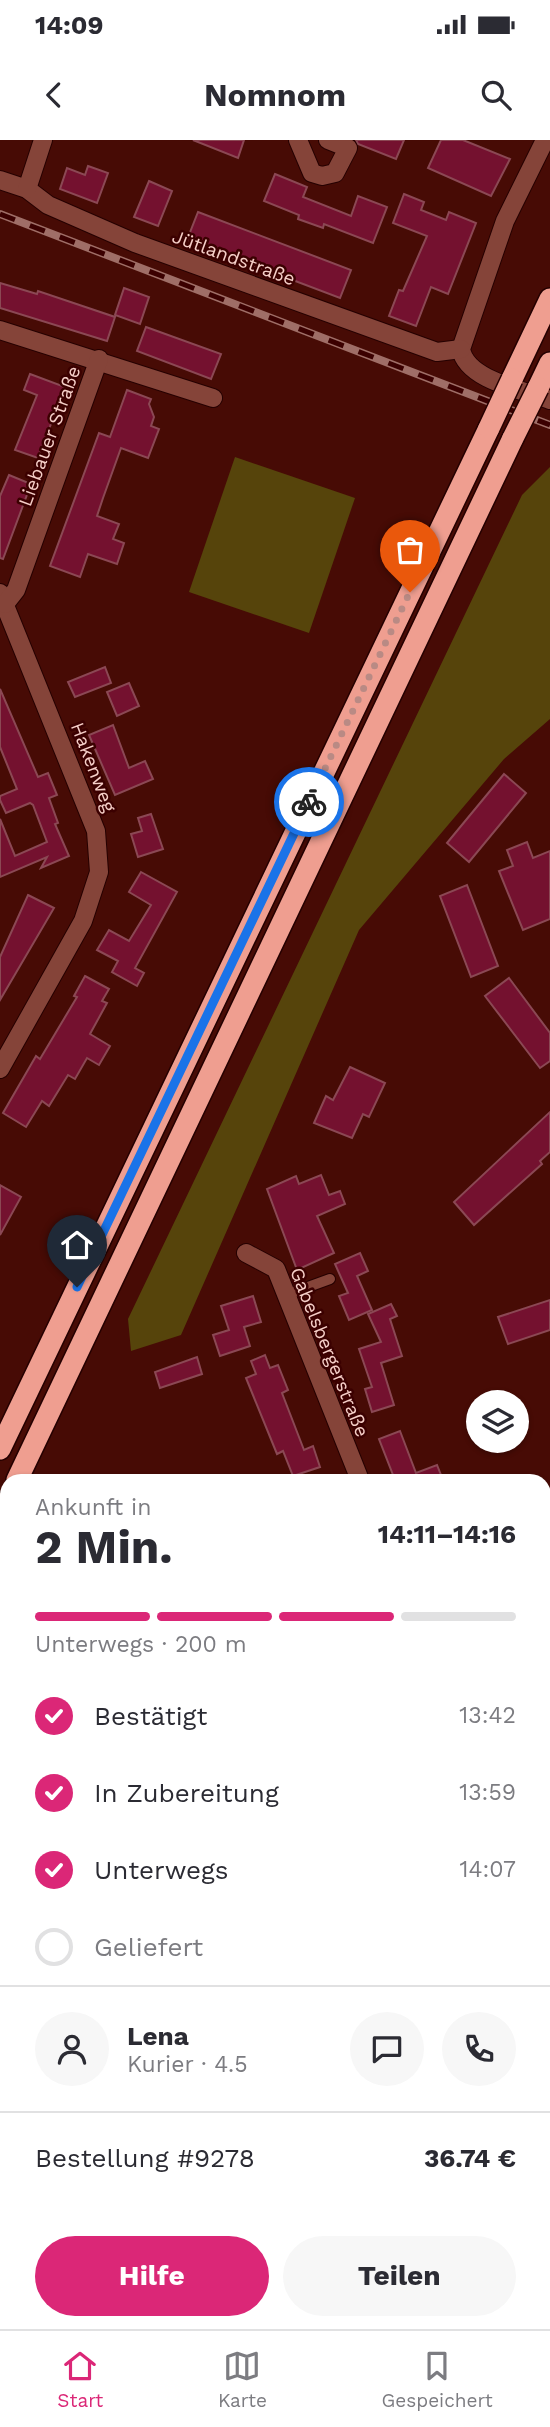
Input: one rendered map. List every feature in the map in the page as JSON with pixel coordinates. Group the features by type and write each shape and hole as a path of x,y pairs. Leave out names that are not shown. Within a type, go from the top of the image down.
{"highway":[{"path":"0,1450 550,299"},
{"path":"20,1474 513,438 544,394 550,363"}],"street":[{"path":"27,189 43,140"},
{"path":"298,140 312,173 322,176 335,173 348,148 328,140"},
{"path":"544,394 474,372 463,362 461,349 505,221 545,140"},
{"name":"Jütlandstraße","path":"0,180 27,189 48,205 135,243 437,352 461,349"},
{"name":"Liebauer Straße","path":"0,330 99,359 213,398"},
{"name":"Liebauer Straße","path":"3,598 16,590 99,359"},
{"name":"Hakenweg","path":"0,1069 83,921 99,872 96,831 3,598"},
{"name":"Gabelsbergerstraße","path":"246,1253 276,1269 358,1474"}],"lane":[{"path":"285,1295 330,1279"}],"shaded area":[{"path":"235,457 355,498 309,633 189,592"},
{"path":"550,467 550,719 504,759 359,930 181,1335 131,1351 128,1319 522,495"}],"building":[{"path":"193,140 244,140 238,158"},
{"path":"356,140 404,140 396,159 358,144"},
{"path":"441,140 463,140 510,159 491,196 428,168"},
{"path":"88,166 108,173 97,203 60,189 67,168 85,175"},
{"path":"275,174 307,187 303,197 351,216 358,196 387,207 373,243 324,224 323,228 298,219 299,215 264,201"},
{"path":"149,181 172,191 158,226 134,217"},
{"path":"404,194 424,202 421,210 446,220 449,212 476,223 448,294 431,287 416,326 389,316 399,290 403,291 427,236 393,223"},
{"path":"198,212 351,270 340,298 187,240"},
{"path":"0,283 37,294 38,291 115,317 107,341 0,308"},
{"path":"124,288 149,297 140,324 115,315"},
{"path":"146,327 221,354 211,379 137,351"},
{"path":"30,374 65,387 38,458 15,450 37,395 24,390"},
{"path":"127,390 151,399 149,404 154,417 151,426 159,429 148,458 121,448 97,516 119,524 113,539 124,543 117,564 88,554 80,577 50,566 99,433 110,437"},
{"path":"9,475 31,484 3,559 0,558 0,496"},
{"path":"105,667 111,683 75,697 68,682"},
{"path":"129,683 139,706 117,716 107,692"},
{"path":"0,689 38,777 48,773 57,795 49,798 58,823 55,824 69,856 41,868 47,857 0,877 0,819 15,856 47,842 33,805 30,803 6,813 0,800 0,796 17,789 0,747"},
{"path":"113,725 129,768 145,761 153,779 115,795 89,735"},
{"path":"504,774 526,793 469,862 447,843"},
{"path":"151,814 163,849 138,857 131,834 142,831 138,818"},
{"path":"527,842 533,858 550,851 550,919 523,930 499,871 513,866 507,850"},
{"path":"141,872 177,892 135,968 144,973 137,986 112,972 118,961 97,950 109,930 129,941 151,905 129,892"},
{"path":"467,885 498,966 471,977 440,896"},
{"path":"28,895 54,908 0,1000 0,957"},
{"path":"85,976 109,989 102,1001 107,1003 90,1034 110,1046 99,1065 87,1058 75,1079 68,1075 49,1106 42,1101 26,1127 3,1113 36,1056 40,1059 77,997 74,996"},
{"path":"509,978 550,1033 550,1061 540,1068 485,996"},
{"path":"350,1067 385,1083 369,1117 363,1114 352,1138 314,1123 326,1096 333,1100"},
{"path":"550,1112 550,1152 540,1161 542,1164 474,1225 454,1202"},
{"path":"321,1175 329,1195 340,1191 345,1204 317,1216 334,1253 297,1270 267,1189 296,1176 299,1184"},
{"path":"0,1185 21,1197 0,1235"},
{"path":"360,1253 368,1271 357,1276 372,1310 349,1320 339,1296 348,1293 335,1264"},
{"path":"253,1296 261,1322 244,1327 250,1346 220,1356 213,1335 229,1330 221,1306"},
{"path":"550,1300 550,1330 508,1344 498,1317"},
{"path":"391,1304 397,1316 390,1319 402,1356 381,1363 394,1405 372,1412 365,1389 372,1387 359,1349 381,1342 368,1314"},
{"path":"265,1355 270,1368 278,1365 288,1390 282,1393 304,1450 313,1446 320,1467 292,1474 283,1451 277,1454 246,1378 256,1374 251,1361"},
{"path":"197,1357 202,1374 160,1388 155,1372"},
{"path":"400,1431 416,1473 437,1465 441,1474 393,1474 379,1439"}],"railway":[{"path":"0,214 550,425"}],"way so far":[{"path":"309,802 410,592"}],"route":[{"path":"77,1287 309,802"}]}
